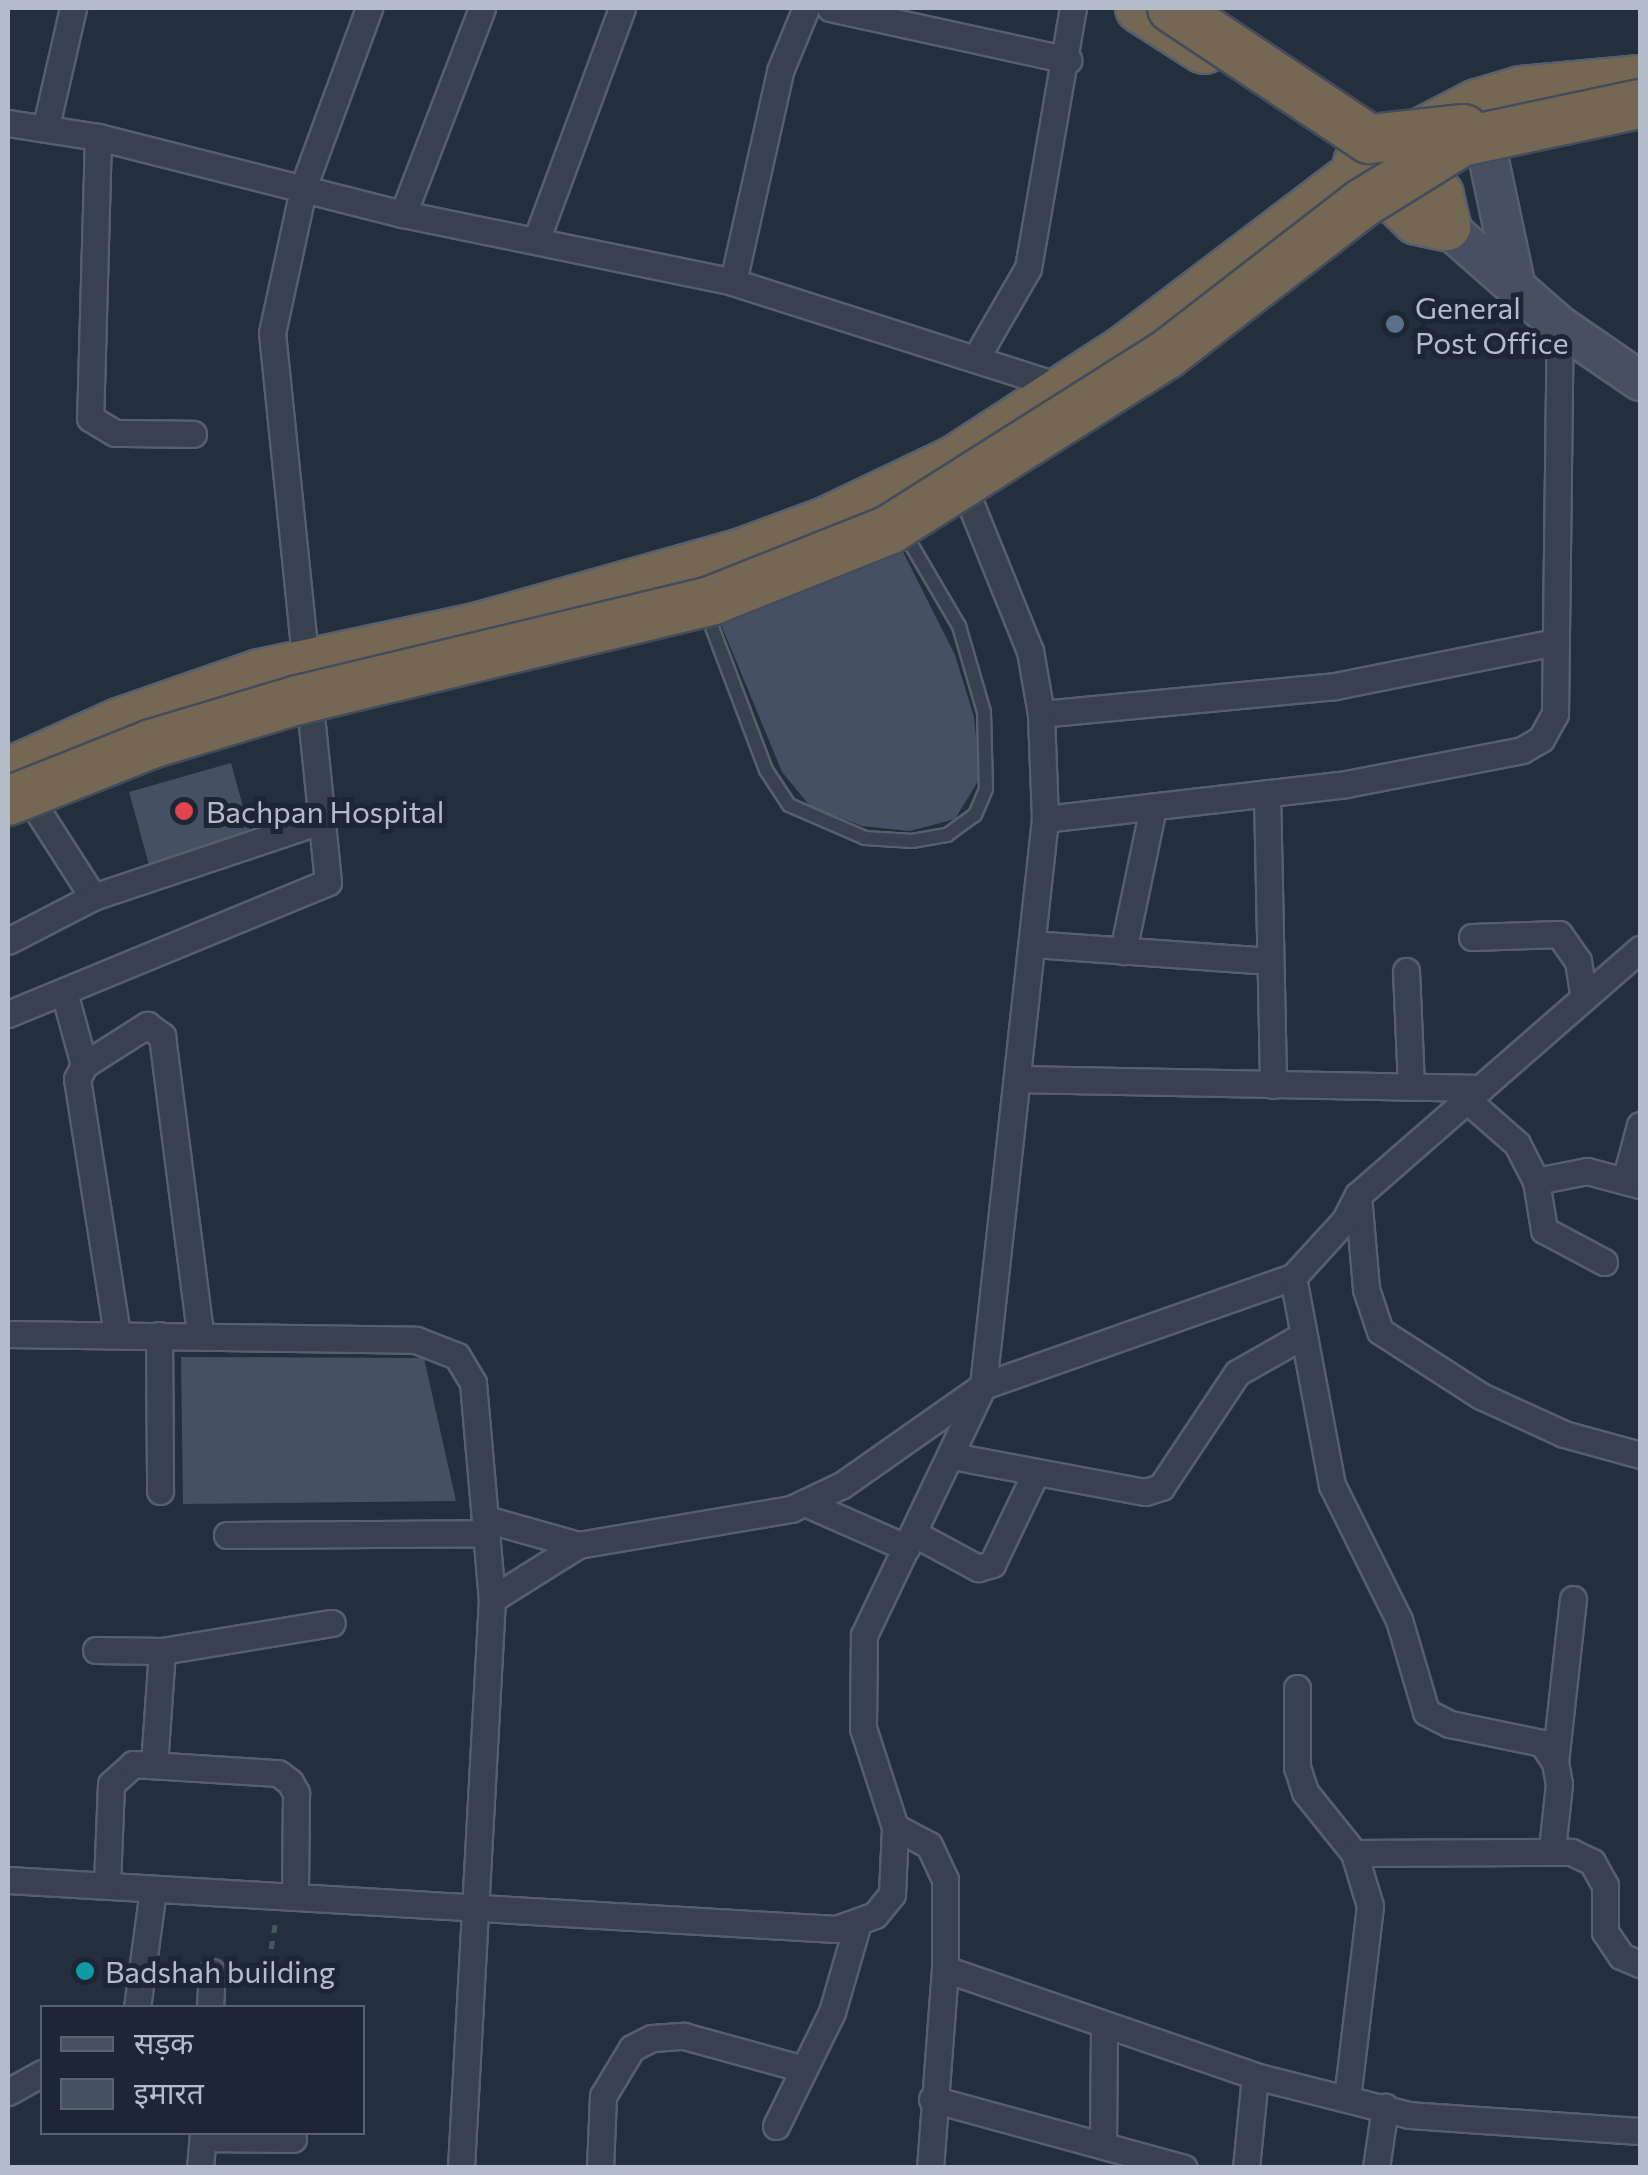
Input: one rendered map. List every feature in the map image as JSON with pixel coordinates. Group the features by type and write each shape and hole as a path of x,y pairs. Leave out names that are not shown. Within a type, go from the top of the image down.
{"highway":[{"path":"1140,8 1302,118 1399,166"},
{"path":"1172,8 1349,130 1369,139 1399,166"},
{"path":"1202,8 1439,195 1446,226"},
{"path":"12,796 198,694 312,686 707,614 905,534 1066,388 1399,166 1567,84 1640,80"},
{"path":"12,796 132,732 250,695 643,598 867,522 1051,416 1399,166 1640,91"},
{"path":"12,796 151,744 298,700 713,600 889,530 1166,356 1363,203 1461,142 1640,104"},
{"path":"1482,126 1640,115"},
{"path":"312,686 475,628 742,553 961,480 1162,372 1399,166"}],"street":[{"path":"46,126 73,8"},
{"path":"8,1014 328,882 312,686 272,333 304,185 368,8"},
{"path":"403,214 482,8"},
{"path":"537,238 622,8"},
{"path":"734,282 780,71 806,8"},
{"path":"830,8 1068,60"},
{"path":"976,358 1028,268 1068,60 1073,8"},
{"path":"8,123 98,137 304,185 403,214 537,238 734,282 1066,388"},
{"path":"1482,126 1516,288"},
{"path":"98,137 90,418 115,433 193,434"},
{"path":"1446,226 1560,326 1640,381"},
{"path":"1045,819 1267,794 1522,750 1540,739 1555,714 1560,326"},
{"path":"776,2126 832,2012 856,1926 892,1894 894,1827 863,1728 858,1678 864,1635 984,1386 1045,819 1042,714 1030,651 961,480"},
{"path":"1042,714 1335,686 1556,642"},
{"path":"1267,794 1273,1086"},
{"path":"12,796 93,898"},
{"path":"1123,951 1153,807"},
{"path":"8,941 93,898 323,820"},
{"path":"1472,937 1559,934 1570,942 1584,998"},
{"path":"1032,944 1268,961"},
{"path":"492,1599 578,1545 805,1502 842,1485 984,1386 1293,1277 1345,1220 1358,1195 1640,948"},
{"path":"1406,971 1411,1087"},
{"path":"64,992 84,1065 77,1097 116,1334"},
{"path":"84,1065 134,1029 147,1025 162,1036 200,1334"},
{"path":"1017,1080 1411,1087 1474,1094 1517,1144 1536,1182 1544,1230 1604,1262"},
{"path":"1536,1182 1586,1171 1633,1182 1640,1125"},
{"path":"1358,1195 1366,1289 1380,1331 1481,1396 1564,1434 1640,1455"},
{"path":"1293,1277 1332,1485 1400,1620 1426,1712 1450,1724 1542,1743 1556,1762"},
{"path":"8,1334 416,1340 457,1356 473,1382 492,1599 461,2168"},
{"path":"159,1335 160,1491"},
{"path":"952,1456 1145,1492 1161,1487 1237,1374 1302,1336"},
{"path":"805,1502 978,1568 992,1564 1036,1472"},
{"path":"227,1535 487,1526 578,1545"},
{"path":"1552,1849 1556,1762 1573,1599"},
{"path":"96,1650 162,1652 332,1623"},
{"path":"154,1765 162,1652"},
{"path":"1297,1688 1297,1768 1305,1792 1354,1853 1370,1906 1347,2098"},
{"path":"107,1884 111,1784 134,1764 154,1765 278,1773 290,1782 296,1793 288,1895"},
{"path":"894,1827 929,1846 938,1858 945,1880 946,1969 932,2098 930,2168"},
{"path":"1354,1853 1552,1849 1592,1862 1605,1885 1606,1932 1620,1956 1640,1964"},
{"path":"8,1880 856,1926"},
{"path":"138,2005 153,1890"},
{"path":"946,1969 1104,2028 1255,2076 1409,2115 1640,2131"},
{"path":"210,2005 212,1972"},
{"path":"1103,2144 1104,2028"},
{"path":"600,2168 603,2096 632,2048 652,2038 684,2036 804,2069"},
{"path":"8,2092 40,2073"},
{"path":"1246,2168 1255,2076"},
{"path":"932,2098 1184,2168"},
{"path":"1376,2168 1385,2107"},
{"path":"200,2168 203,2135 293,2140"}],"lane":[{"path":"707,614 766,770 790,805 817,822 865,838 912,842 947,835 975,815 986,789 984,712 959,626 905,534"}],"path":[{"path":"266,1980 288,1895"}],"building":[{"path":"899,544 955,655 974,717 980,778 955,819 910,831 862,826 810,806 782,772 720,622"},
{"path":"231,763 251,836 149,865 129,792"},
{"path":"181,1357 424,1358 456,1501 183,1504"}],"place":[{"name":"General Post Office","path":"1395,324"},
{"name":"Bachpan Hospital","path":"184,811"},
{"name":"Badshah building","path":"85,1971"}]}
